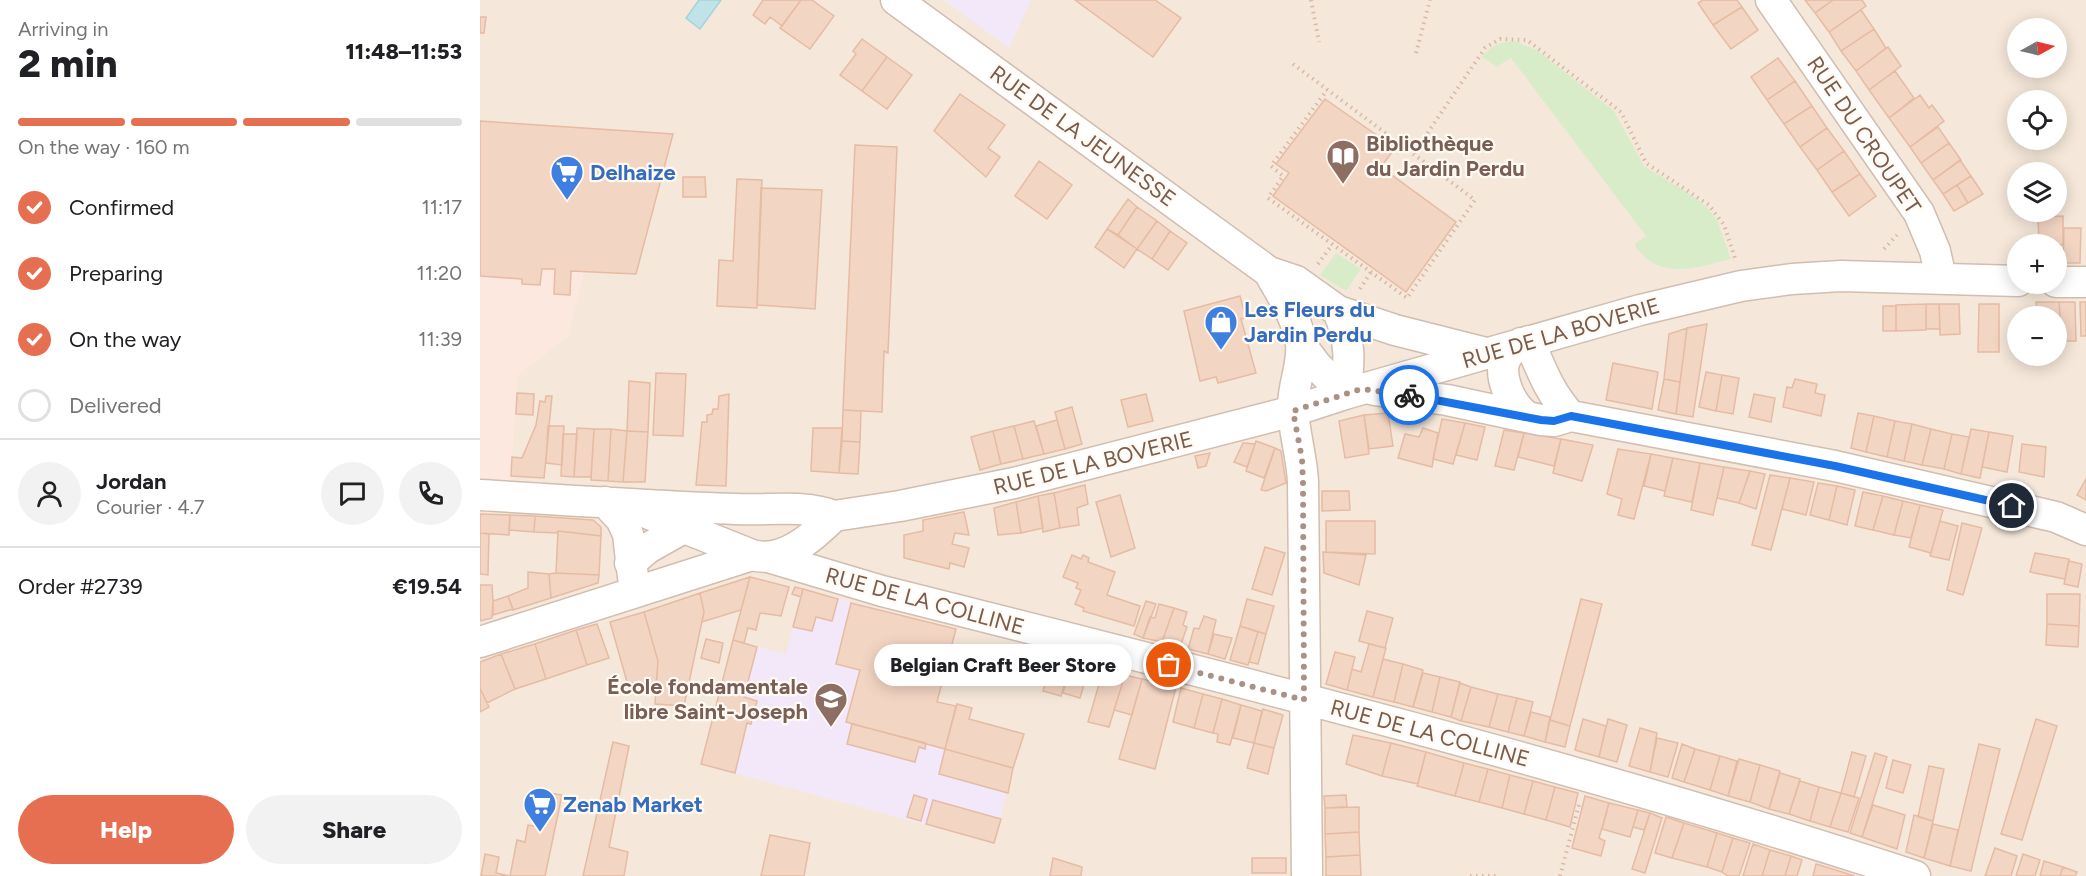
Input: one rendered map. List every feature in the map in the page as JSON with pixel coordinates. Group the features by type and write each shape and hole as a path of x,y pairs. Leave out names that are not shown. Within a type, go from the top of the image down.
{"street":[{"name":"RUE DE LA JEUNESSE","path":"896,0 1269,272 1348,301 1395,330 1486,353"},
{"name":"RUE DU CROUPET","path":"1771,0 1919,213 1935,251 1941,278"},
{"name":"RUE DE LA JEUNESSE","path":"1269,272 1293,317 1301,345 1316,365 1353,391"},
{"name":"RUE DE LA BOVERIE","path":"834,516 1014,483 1293,411 1353,391 1525,342 1640,310 1741,286 1792,279 1841,276 2007,281"},
{"path":"2067,282 2086,282"},
{"path":"1348,301 1347,331 1353,391 1447,400 1554,421 1571,416 1835,466 2056,516 2086,530"},
{"path":"1525,415 1516,408 1510,396 1504,365 1508,354 1525,342 1557,401 1571,416"},
{"name":"RUE DE LA JEUNESSE","path":"1301,345 1293,388 1293,411 1303,471 1307,876"},
{"path":"480,495 725,508 799,509 820,511 834,516 803,543 708,568 480,642"},
{"path":"615,503 628,534 631,574 649,588"},
{"name":"RUE DE LA COLLINE","path":"615,503 760,556 882,591 1592,777 1779,832 1915,876"},
{"path":"630,563 648,548 725,508"},
{"path":"708,568 724,543 728,530 725,508"}],"path":[{"path":"1311,0 1318,42"},
{"path":"1416,53 1430,0"},
{"path":"1414,153 1485,48 1500,39 1527,40 1621,112 1646,163 1709,205 1724,225 1736,262"},
{"path":"1293,64 1414,153 1475,200 1407,298 1268,198 1283,176 1271,166 1328,90"},
{"path":"1316,267 1332,244"},
{"path":"1348,301 1371,272"},
{"path":"1560,876 1583,790"},
{"path":"1470,876 1497,876"}],"shaded area":[{"path":"480,0 2086,0 2086,876 480,876"},
{"path":"944,0 1031,0 1009,48"},
{"name":"Delhaize","path":"480,121 673,134 636,274 584,271 568,336 518,375 510,483 480,481"},
{"name":"École fondamentale libre Saint-Joseph","path":"803,589 956,629 937,701 956,706 945,749 1013,768 994,843 701,764 733,640 786,654"}],"green space":[{"path":"1515,41 1538,51 1614,111 1644,166 1706,206 1717,220 1731,259 1688,269 1666,268 1646,258 1636,248 1635,244 1646,236 1511,58 1497,67 1482,57 1497,45"},
{"path":"1336,253 1361,269 1346,291 1320,275"}],"water":[{"path":"699,0 721,0 700,29 686,18"}],"building":[{"path":"763,0 801,0 782,26 770,17 765,24 753,15"},
{"path":"801,0 812,0 834,16 810,49 780,28"},
{"path":"1075,0 1155,0 1181,18 1153,57"},
{"path":"1703,0 1737,0 1742,7 1713,25 1698,3"},
{"path":"1805,0 1833,0 1815,13"},
{"path":"1833,0 1862,0 1866,6 1829,32 1815,13"},
{"path":"1742,7 1758,30 1731,49 1713,25"},
{"path":"1861,10 1874,29 1841,51 1829,32"},
{"path":"480,17 486,17 484,33 480,33"},
{"path":"1874,29 1886,48 1856,71 1841,51"},
{"path":"862,39 887,57 862,91 840,75 856,54 853,51"},
{"path":"1888,47 1901,66 1869,90 1856,71"},
{"path":"887,57 912,75 887,109 862,91"},
{"path":"1778,58 1795,81 1767,100 1751,77"},
{"path":"1895,71 1914,98 1889,118 1869,90"},
{"path":"1795,81 1812,106 1784,124 1767,100"},
{"path":"960,94 1005,125 988,148 1000,157 986,177 934,131"},
{"path":"1920,95 1929,108 1932,105 1944,121 1910,147 1889,118"},
{"name":"Bibliothèque du Jardin Perdu","path":"1325,99 1395,148 1381,167 1456,222 1406,292 1273,196 1289,173 1276,164"},
{"path":"1812,106 1827,128 1800,147 1784,124"},
{"name":"Delhaize","path":"480,121 673,134 636,274 571,271 570,295 554,294 555,269 542,269 540,285 522,284 522,279 480,276"},
{"path":"1938,127 1949,143 1921,163 1910,147"},
{"path":"1827,128 1844,151 1817,170 1800,147"},
{"path":"1949,143 1961,160 1933,180 1921,163"},
{"path":"855,145 897,147 888,353 884,351 882,412 843,410"},
{"path":"1844,151 1860,174 1832,192 1817,170"},
{"path":"1960,160 1971,176 1943,194 1933,180"},
{"path":"1039,161 1072,185 1047,219 1015,196"},
{"path":"1860,174 1876,196 1849,216 1832,192"},
{"path":"1971,176 1983,194 1968,203 1957,185"},
{"path":"683,177 705,177 706,197 683,197"},
{"path":"737,179 762,180 757,308 717,306 719,260 733,261"},
{"path":"1957,185 1968,203 1954,211 1943,194"},
{"path":"761,188 822,190 815,309 757,305"},
{"path":"1128,199 1137,207 1118,235 1107,229"},
{"path":"1137,207 1157,221 1137,249 1118,235"},
{"path":"1157,221 1170,231 1152,259 1137,249"},
{"path":"2038,222 2063,222 2063,234 2039,234"},
{"path":"2064,228 2081,228 2080,263 2067,263 2067,234 2064,234"},
{"path":"1107,229 1137,249 1124,268 1095,247"},
{"path":"1170,231 1187,243 1168,270 1152,259"},
{"name":"Les Fleurs du Jardin Perdu","path":"1240,296 1246,318 1241,319 1256,373 1218,383 1216,377 1200,381 1184,311"},
{"path":"2036,302 2059,302 2059,306 2037,306"},
{"path":"2059,302 2075,302 2076,341 2067,341 2067,306 2059,306"},
{"path":"2080,302 2086,302 2086,336 2081,336"},
{"path":"1926,304 1926,330 1896,331 1896,305"},
{"path":"1926,304 1939,304 1940,329 1926,329"},
{"path":"1939,304 1959,304 1960,334 1940,335"},
{"path":"1979,304 1999,304 1999,352 1978,352"},
{"path":"1883,306 1896,306 1896,331 1883,331"},
{"path":"1707,324 1693,417 1676,414 1687,328"},
{"path":"1687,328 1680,382 1664,379 1669,334"},
{"path":"1613,363 1658,372 1652,409 1606,400"},
{"path":"1706,372 1722,375 1716,411 1699,407"},
{"path":"656,373 686,374 683,436 653,435"},
{"path":"1722,375 1739,378 1733,414 1716,411"},
{"path":"1664,379 1680,382 1676,414 1658,410"},
{"path":"1795,379 1817,384 1815,393 1825,395 1821,416 1783,407 1787,387 1792,388"},
{"path":"629,381 650,383 648,432 627,431"},
{"path":"517,393 534,394 533,415 516,414"},
{"path":"729,394 726,486 696,485 702,422 707,422 707,415 712,414 713,409 718,409 719,396"},
{"path":"1146,394 1153,421 1128,427 1121,400"},
{"path":"1754,394 1775,398 1771,422 1749,417"},
{"path":"546,396 552,396 544,478 511,476 512,457 522,458 536,425 540,401 545,402"},
{"path":"1072,407 1082,444 1065,449 1055,412"},
{"path":"843,410 861,411 860,442 842,441"},
{"path":"1388,413 1393,446 1369,449 1364,415"},
{"path":"1858,413 1874,416 1866,452 1851,448"},
{"path":"1364,415 1369,454 1345,458 1339,421"},
{"path":"1874,416 1895,421 1887,457 1866,452"},
{"path":"1442,419 1465,423 1453,464 1433,459"},
{"path":"1057,420 1065,449 1044,454 1036,426"},
{"path":"1034,421 1044,454 1023,459 1014,426"},
{"path":"1895,421 1912,424 1904,461 1887,457"},
{"path":"1465,423 1485,427 1477,460 1456,455"},
{"path":"1912,424 1931,429 1922,465 1904,461"},
{"path":"548,426 564,426 562,465 546,463"},
{"path":"1014,426 1023,459 1001,464 993,431"},
{"path":"577,428 594,429 591,477 574,477"},
{"path":"813,428 842,428 839,473 811,471"},
{"path":"1423,428 1438,433 1432,467 1398,458 1405,434 1419,437"},
{"path":"594,429 611,429 608,481 591,480"},
{"path":"611,429 627,431 623,482 608,481"},
{"path":"1931,429 1952,434 1944,469 1922,465"},
{"path":"1971,429 1989,432 1980,478 1961,474"},
{"path":"1504,430 1524,433 1514,470 1495,466"},
{"path":"627,431 648,432 645,482 623,482"},
{"path":"993,431 1001,464 980,470 971,437"},
{"path":"1989,432 2013,436 2007,472 1982,467"},
{"path":"1524,433 1561,439 1554,466 1518,457"},
{"path":"563,434 577,434 574,477 561,476"},
{"path":"1952,434 1969,437 1961,474 1944,469"},
{"path":"1561,439 1593,445 1582,481 1553,473"},
{"path":"842,441 860,442 858,474 839,473"},
{"path":"1256,441 1275,448 1264,478 1246,471"},
{"path":"1243,443 1255,444 1247,467 1234,462"},
{"path":"2022,444 2046,447 2044,477 2019,472"},
{"path":"1275,448 1281,451 1286,483 1266,491 1261,490"},
{"path":"1618,449 1651,454 1634,519 1618,515 1622,499 1607,494"},
{"path":"1210,453 1206,466 1198,468 1195,456"},
{"path":"1651,454 1673,458 1665,491 1644,486"},
{"path":"1673,458 1700,463 1692,502 1664,496"},
{"path":"1700,463 1724,467 1713,515 1691,510"},
{"path":"1724,467 1750,471 1739,503 1717,498"},
{"path":"1750,471 1765,474 1756,509 1739,503"},
{"path":"1770,475 1790,478 1771,550 1752,545"},
{"path":"1790,478 1814,482 1806,515 1782,509"},
{"path":"2086,479 2086,500 2077,495"},
{"path":"1818,483 1837,486 1829,520 1810,515"},
{"path":"1085,485 1088,504 1077,508 1079,525 1060,528 1054,493"},
{"path":"1837,486 1855,490 1847,525 1829,520"},
{"path":"1322,491 1349,491 1350,510 1322,511"},
{"path":"1863,492 1883,496 1873,530 1855,526"},
{"path":"1054,493 1060,528 1043,532 1038,496"},
{"path":"1120,495 1135,548 1111,557 1096,502"},
{"path":"1038,496 1043,528 1021,533 1016,502"},
{"path":"1883,496 1903,501 1894,535 1873,530"},
{"path":"1903,501 1920,505 1911,538 1894,535"},
{"path":"1016,502 1021,533 998,535 994,508"},
{"path":"1920,505 1943,510 1931,553 1909,547"},
{"path":"964,512 969,535 955,533 952,544 969,548 964,567 950,563 949,569 904,558 904,535 923,531 923,520"},
{"path":"480,514 510,515 509,535 480,533"},
{"path":"510,515 535,516 534,532 509,530"},
{"path":"535,516 593,520 601,527 601,536 558,531 557,533 534,532"},
{"path":"1326,521 1375,521 1375,554 1326,552"},
{"path":"1940,521 1958,526 1949,560 1930,556"},
{"path":"1962,523 1982,528 1963,595 1947,590"},
{"path":"558,531 601,536 599,575 556,573"},
{"path":"480,533 489,534 488,575 480,574"},
{"path":"1265,547 1285,553 1272,595 1252,589"},
{"path":"1323,552 1366,555 1359,585 1324,573"},
{"path":"2035,553 2069,559 2065,579 2030,572"},
{"path":"1072,555 1081,559 1083,555 1089,558 1088,562 1115,572 1107,595 1140,606 1134,626 1083,611 1084,608 1075,604 1081,590 1076,588 1078,583 1063,577"},
{"path":"2069,561 2082,564 2078,587 2064,584"},
{"path":"528,572 549,574 551,598 513,610 508,596 528,588"},
{"path":"549,574 599,575 598,583 551,598"},
{"path":"750,577 789,587 781,616 760,613 756,630 748,628 744,643 733,640"},
{"path":"750,577 741,610 702,622 704,612 700,593"},
{"path":"480,585 492,585 493,601 492,618 480,621"},
{"path":"795,587 803,589 801,597 792,594"},
{"path":"803,589 838,599 832,621 816,617 812,631 793,627"},
{"path":"700,593 704,612 684,706 655,704 658,661 644,612"},
{"path":"2047,594 2080,594 2079,626 2047,624"},
{"path":"508,596 513,609 493,615 493,601"},
{"path":"1247,599 1274,606 1266,634 1240,626"},
{"path":"1581,599 1602,604 1570,726 1550,720"},
{"path":"1146,601 1156,604 1143,638 1134,634"},
{"path":"851,603 956,629 937,702 956,706 945,749 846,722 860,670 836,664"},
{"path":"1159,604 1174,608 1162,642 1143,638 1150,617 1155,618"},
{"path":"1174,608 1187,612 1183,625 1187,627 1180,647 1162,642"},
{"path":"1367,611 1393,618 1385,648 1359,641"},
{"path":"644,612 658,661 656,686 627,682 610,622"},
{"path":"1204,616 1216,620 1208,654 1188,649 1194,628 1199,629"},
{"path":"597,624 609,658 587,665 576,630"},
{"path":"2047,624 2079,626 2078,647 2046,645"},
{"path":"1240,626 1258,632 1248,665 1230,660"},
{"path":"576,630 587,665 546,679 535,644"},
{"path":"1258,632 1266,634 1258,664 1249,662"},
{"path":"1214,634 1232,638 1225,659 1208,654"},
{"path":"706,639 723,643 719,663 701,658"},
{"path":"733,640 757,647 744,697 757,701 751,724 747,723 735,773 701,764"},
{"path":"535,644 546,679 515,689 501,654"},
{"path":"1369,644 1386,648 1373,697 1347,690 1352,669 1361,672"},
{"path":"1335,652 1355,657 1347,690 1326,684"},
{"path":"501,654 515,689 487,703 480,688 480,662"},
{"path":"1053,655 1072,660 1061,696 1043,691"},
{"path":"1383,659 1403,664 1394,702 1373,697"},
{"path":"1072,660 1090,665 1080,698 1063,693"},
{"path":"1403,664 1423,670 1413,707 1394,702"},
{"path":"1104,667 1125,675 1109,727 1088,722"},
{"path":"1423,673 1440,677 1432,712 1413,707"},
{"path":"1125,675 1142,679 1132,715 1114,710"},
{"path":"1440,677 1460,682 1451,717 1432,712"},
{"path":"1142,679 1176,687 1155,769 1119,759"},
{"path":"1460,683 1471,687 1461,721 1451,717"},
{"path":"1471,687 1498,694 1489,727 1461,721"},
{"path":"480,688 489,707 480,712"},
{"path":"1181,688 1203,694 1194,728 1173,722"},
{"path":"1203,694 1222,699 1213,733 1194,728"},
{"path":"1498,694 1517,698 1508,732 1489,727"},
{"path":"1517,698 1533,702 1524,736 1508,732"},
{"path":"1222,699 1241,705 1230,745 1217,742 1218,734 1213,733"},
{"path":"957,704 972,708 969,719 1024,734 1013,768 945,749"},
{"path":"1241,705 1262,711 1254,743 1233,738"},
{"path":"1263,709 1283,715 1274,748 1254,743"},
{"path":"1531,712 1550,717 1545,742 1524,736"},
{"path":"1583,719 1606,726 1599,757 1575,750"},
{"path":"1608,719 1627,725 1617,762 1599,757"},
{"path":"2036,719 2057,726 2022,840 2001,834"},
{"path":"1550,720 1570,726 1565,747 1545,742"},
{"path":"852,724 926,743 925,749 919,747 915,762 847,744"},
{"path":"1640,728 1657,733 1650,772 1629,766"},
{"path":"1353,735 1391,743 1382,776 1346,764"},
{"path":"1657,738 1678,743 1668,777 1650,772"},
{"path":"613,742 629,746 609,847 628,852 624,876 583,876"},
{"path":"1254,743 1274,748 1268,774 1247,768"},
{"path":"1391,743 1426,752 1418,784 1382,776"},
{"path":"1682,744 1695,749 1684,782 1672,778"},
{"path":"1979,744 2000,749 1971,871 1950,866"},
{"path":"945,749 1013,768 1008,793 939,774"},
{"path":"1695,749 1720,756 1710,790 1684,782"},
{"path":"1426,752 1464,763 1455,796 1417,786"},
{"path":"1852,752 1866,756 1854,797 1841,793"},
{"path":"1875,753 1887,757 1862,837 1850,833"},
{"path":"1720,756 1737,761 1728,796 1710,790"},
{"path":"1739,759 1760,765 1750,802 1728,796"},
{"path":"1893,760 1911,765 1903,793 1886,788"},
{"path":"1464,763 1488,769 1479,802 1455,796"},
{"path":"1760,765 1780,771 1769,809 1750,802"},
{"path":"1929,766 1944,769 1933,821 1918,817"},
{"path":"1488,769 1510,775 1502,808 1479,802"},
{"path":"1780,773 1800,779 1789,814 1769,809"},
{"path":"1510,775 1533,781 1524,814 1502,808"},
{"path":"1533,781 1555,787 1546,820 1524,814"},
{"path":"1800,781 1819,787 1810,821 1789,814"},
{"path":"1555,787 1578,793 1570,827 1546,820"},
{"path":"1819,787 1841,793 1830,827 1810,821"},
{"name":"Zenab Market","path":"539,791 562,795 545,876 510,876 517,840 525,842 528,825 539,827 540,823 533,821"},
{"path":"1841,793 1859,798 1848,832 1830,827"},
{"path":"914,795 927,799 921,821 907,817"},
{"path":"1346,795 1347,807 1325,808 1324,796"},
{"path":"1585,796 1609,803 1599,838 1605,841 1601,856 1572,848"},
{"path":"933,800 1001,819 994,843 926,824"},
{"path":"1609,803 1638,810 1630,837 1602,829"},
{"path":"1873,805 1905,815 1897,849 1862,837"},
{"path":"1359,807 1359,832 1325,834 1325,808"},
{"path":"1638,810 1650,813 1644,830 1633,827"},
{"path":"1650,813 1662,818 1645,873 1632,869"},
{"path":"1914,815 1933,821 1924,858 1906,852"},
{"path":"1666,817 1684,823 1672,858 1655,853"},
{"path":"1684,823 1717,833 1707,867 1672,858"},
{"path":"1933,824 1958,830 1950,866 1924,858"},
{"path":"1359,832 1360,855 1326,857 1325,834"},
{"path":"1717,833 1733,838 1722,872 1707,867"},
{"path":"770,835 810,843 804,876 761,876"},
{"path":"1733,838 1750,843 1739,876 1728,876 1722,872"},
{"path":"1753,844 1770,850 1762,876 1743,876"},
{"path":"1995,848 2017,856 2011,876 1985,876"},
{"path":"1770,850 1791,856 1785,876 1762,876"},
{"path":"485,854 499,857 496,873 510,876 481,876"},
{"path":"2023,854 2040,860 2035,876 2016,876"},
{"path":"1360,855 1361,876 1326,876 1326,857"},
{"path":"1791,856 1802,860 1797,876 1785,876"},
{"path":"1053,858 1082,867 1081,876 1050,876"},
{"path":"1252,858 1286,858 1286,873 1252,873"},
{"path":"2044,861 2063,867 2060,876 2040,876"},
{"path":"1816,864 1855,876 1813,876"},
{"path":"2063,867 2077,872 2075,876 2060,876"}],"way so far":[{"path":"1169,665 1304,700 1303,482 1302,459 1293,411 1361,389 1409,395"}],"place":[{"name":"Bibliothèque du Jardin Perdu","path":"1343,185"},
{"name":"Delhaize","path":"567,201"},
{"name":"Les Fleurs du Jardin Perdu","path":"1221,351"},
{"name":"Belgian Craft Beer Store","path":"1169,665"},
{"name":"École fondamentale libre Saint-Joseph","path":"831,728"},
{"name":"Zenab Market","path":"540,833"}],"route":[{"path":"1409,395 1447,400 1541,420 1554,421 1571,416 1835,466 2012,506"}]}
